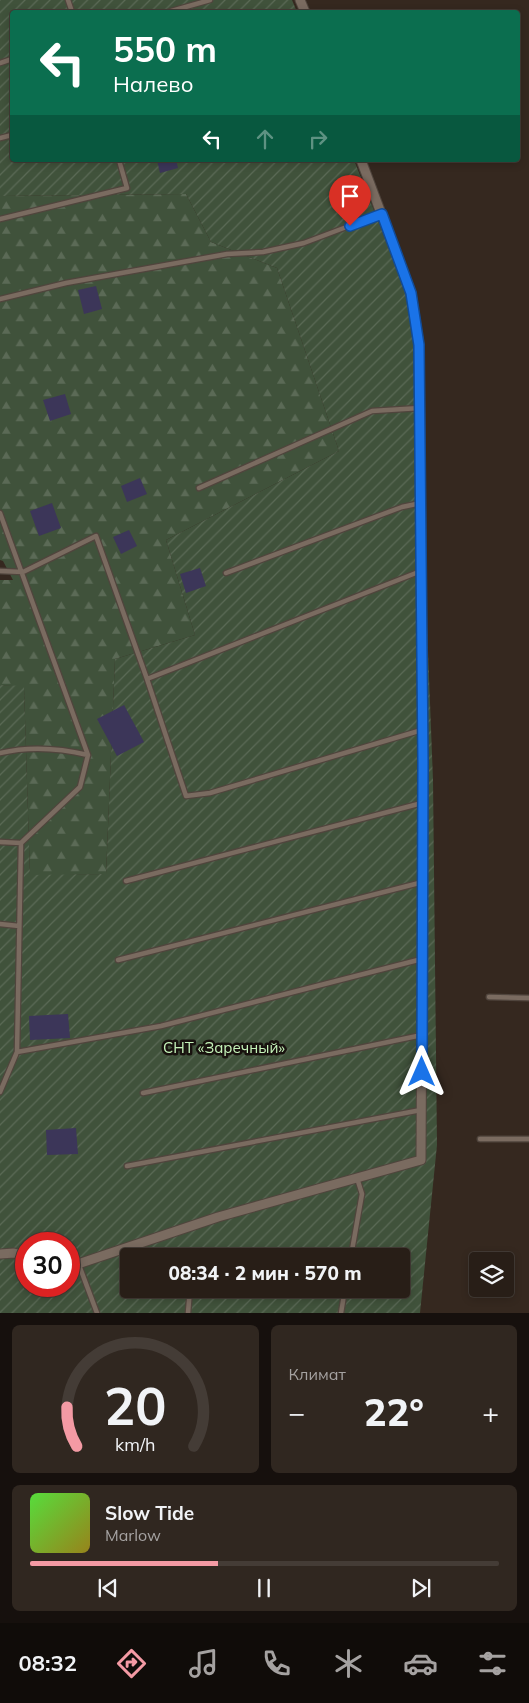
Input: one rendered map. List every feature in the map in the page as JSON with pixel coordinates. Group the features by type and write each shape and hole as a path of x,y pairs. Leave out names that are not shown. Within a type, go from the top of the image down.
{"street":[{"path":"80,1265 218,1217 421,1160 423,729 419,345 411,293 362,162"},
{"path":"0,1254 15,1253"}],"lane":[{"path":"175,10 210,0"},
{"path":"0,219 127,188 120,162"},
{"path":"0,299 66,283 227,254 263,252 304,242 382,214"},
{"path":"200,488 372,410 420,408"},
{"path":"226,573 402,507 421,503"},
{"path":"0,513 88,755 80,787 21,843 17,1052 0,1092"},
{"path":"0,570 23,572 96,536 186,796 210,793 423,729"},
{"path":"146,679 421,571"},
{"path":"0,753 18,749 40,749 70,751 88,755"},
{"path":"126,881 423,803"},
{"path":"0,842 21,843"},
{"path":"118,960 423,882"},
{"path":"0,924 19,926"},
{"path":"17,1052 161,1026 422,959"},
{"path":"489,998 529,998"},
{"path":"143,1093 422,1035"},
{"path":"127,1166 422,1110"},
{"path":"480,1138 529,1139"},
{"path":"352,1248 362,1194 357,1178"},
{"path":"80,1268 97,1313"},
{"path":"188,1313 189,1298"},
{"path":"340,1313 343,1298"}],"green space":[{"name":"СНТ «Заречный»","path":"0,0 292,0 296,10 10,10 10,162 355,162 415,314 433,780 437,1145 420,1313 0,1313 0,685 24,686 30,875 106,874 115,659 195,635 166,540 339,451 277,268 211,242 186,194 0,196"},
{"path":"186,194 211,242 277,268 339,451 166,540 195,635 115,659 106,874 30,876 24,687 0,685 0,580 13,580 3,561 0,560 0,196"}],"building":[{"path":"157,162 176,162 178,168 160,173"},
{"path":"96,286 102,309 84,314 78,290"},
{"path":"65,394 71,414 50,421 43,400"},
{"path":"140,478 147,494 127,502 121,486"},
{"path":"52,503 61,528 39,536 30,511"},
{"path":"129,530 137,546 121,554 113,537"},
{"path":"200,568 206,586 186,593 180,574"},
{"path":"124,705 144,742 117,756 97,719"},
{"path":"68,1014 70,1038 30,1040 29,1016"},
{"path":"76,1128 78,1154 47,1155 46,1130"}],"route":[{"path":"350,226 382,214 411,293 419,345 423,763 422,1072"}]}
